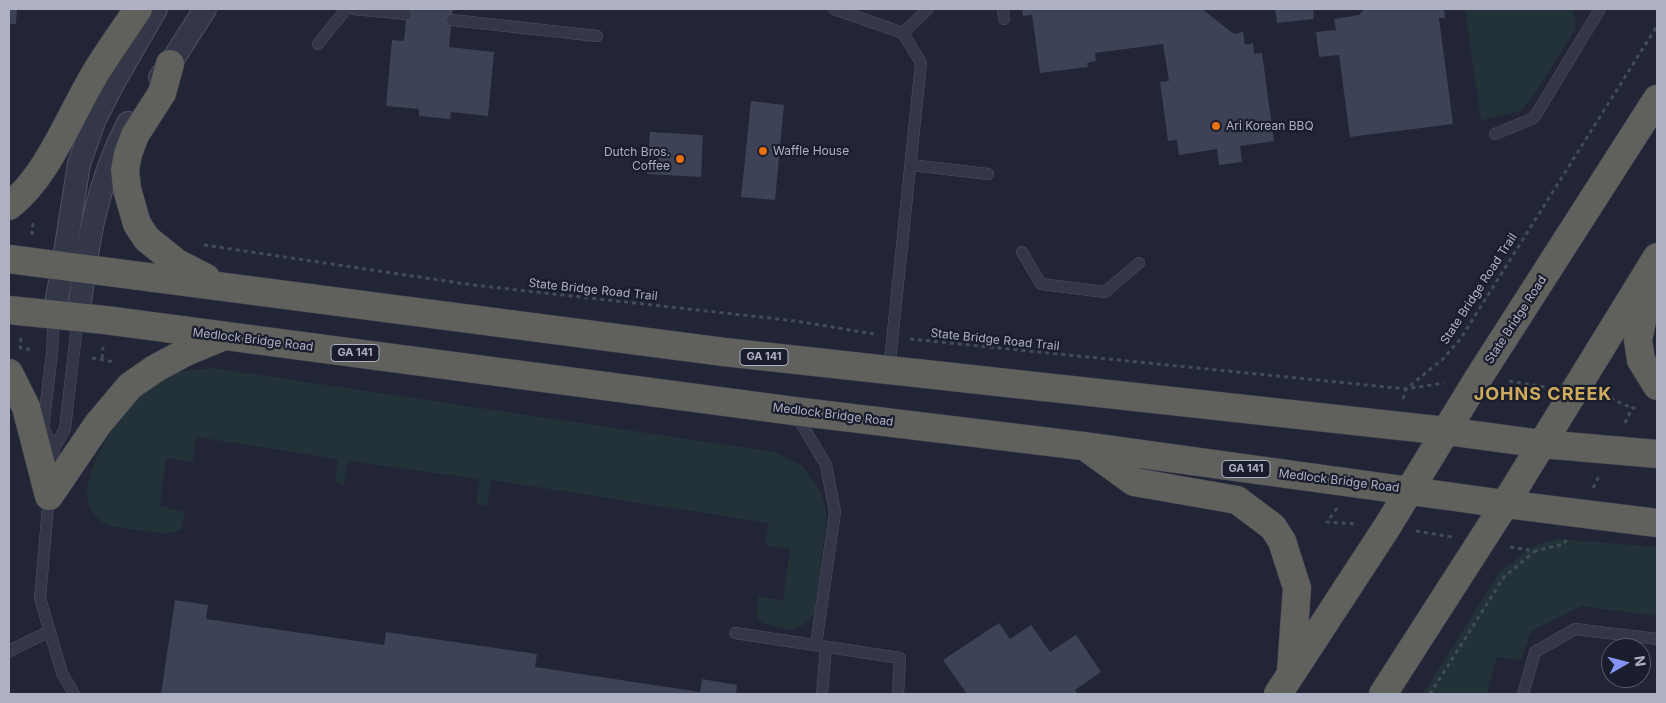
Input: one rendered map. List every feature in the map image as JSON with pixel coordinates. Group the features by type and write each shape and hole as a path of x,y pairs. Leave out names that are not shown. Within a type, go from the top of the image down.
{"highway":[{"path":"9,206 18,199 47,161 95,73 138,9"},
{"path":"170,64 162,93 135,136 128,154 125,170 127,189 137,224 147,239 177,263 218,285"},
{"name":"State Bridge Road","path":"1284,685 1387,527 1657,99"},
{"name":"GA 141","path":"9,259 724,352 1446,431 1542,444 1657,454"},
{"path":"1651,266 1638,340 1641,360 1657,386"},
{"path":"1383,694 1505,504 1651,266"},
{"name":"Medlock Bridge Road","path":"9,310 225,336 794,411 1083,446 1657,523"},
{"path":"49,496 98,424 130,386 172,360 225,336"},
{"path":"9,373 26,407 49,496"},
{"path":"1083,446 1134,482 1237,500 1273,527 1282,541 1297,588 1284,685"}],"street":[{"path":"66,316 74,266 79,164 94,119 156,9"},
{"path":"74,266 91,223 105,174 118,142 130,120 170,64 205,9"}],"lane":[{"path":"318,44 346,9"},
{"path":"353,9 406,14"},
{"path":"834,9 903,33 921,63 890,370"},
{"path":"903,33 928,9"},
{"path":"1495,134 1534,118 1600,9"},
{"path":"452,20 597,36"},
{"path":"911,165 988,174"},
{"path":"1022,252 1042,284 1105,292 1139,263"},
{"path":"54,448 43,428 52,353 66,316"},
{"path":"66,316 65,429 54,448 40,598 62,673 74,694"},
{"path":"794,411 826,465 835,512 821,646 822,694"},
{"path":"1523,694 1535,652 1574,628 1657,639"},
{"path":"9,652 50,631"},
{"path":"735,633 900,658 898,694"}],"path":[{"name":"State Bridge Road Trail","path":"197,244 473,285 796,322 954,345 1406,389 1442,359 1460,338 1657,26"},
{"path":"1430,694 1504,577 1535,551"}],"shaded area":[{"path":"1465,9 1573,9 1576,28 1534,95 1521,111 1481,120"},
{"path":"213,368 774,452 803,466 821,493 827,514 814,615 801,626 790,629 762,623 756,616 759,596 783,601 790,549 765,545 769,523 491,480 487,506 476,504 479,479 348,461 344,485 335,482 338,459 196,437 193,462 166,458 160,506 185,512 181,530 165,533 136,530 114,526 98,519 88,503 87,489 90,475 103,445 139,392 151,382 167,375"},
{"path":"1559,539 1657,547 1657,616 1581,606 1531,631 1521,660 1497,657 1487,694 1423,694 1500,571 1536,545"}],"building":[{"path":"9,9 17,9 16,24 9,24"},
{"path":"407,9 453,9 449,47 494,52 488,116 451,112 450,119 419,116 419,109 386,106 392,40 404,41"},
{"path":"1022,9 1202,9 1234,34 1243,32 1245,45 1253,43 1254,54 1262,53 1274,141 1240,146 1242,162 1219,165 1217,149 1179,155 1177,140 1168,141 1160,82 1169,81 1163,44 1095,53 1096,61 1087,63 1088,67 1040,73 1032,15 1023,16"},
{"path":"1275,9 1313,9 1314,19 1277,23"},
{"path":"1364,9 1444,9 1445,18 1439,18 1453,124 1350,137 1339,55 1319,57 1316,32 1336,30 1334,19 1359,15"},
{"name":"Waffle House","path":"751,101 784,105 775,200 741,197"},
{"path":"650,132 703,135 701,177 647,174"},
{"path":"175,600 208,605 206,619 384,645 386,632 537,654 535,667 700,692 702,679 737,685 736,694 161,694"},
{"path":"999,623 1010,639 1031,625 1050,652 1076,635 1101,672 1075,690 1078,694 967,694 943,660"}],"place":[{"name":"Ari Korean BBQ","path":"1216,126"},
{"name":"Waffle House","path":"763,151"},
{"name":"Dutch Bros. Coffee","path":"680,159"}],"district":[{"name":"JOHNS CREEK","path":"1543,395"}]}
